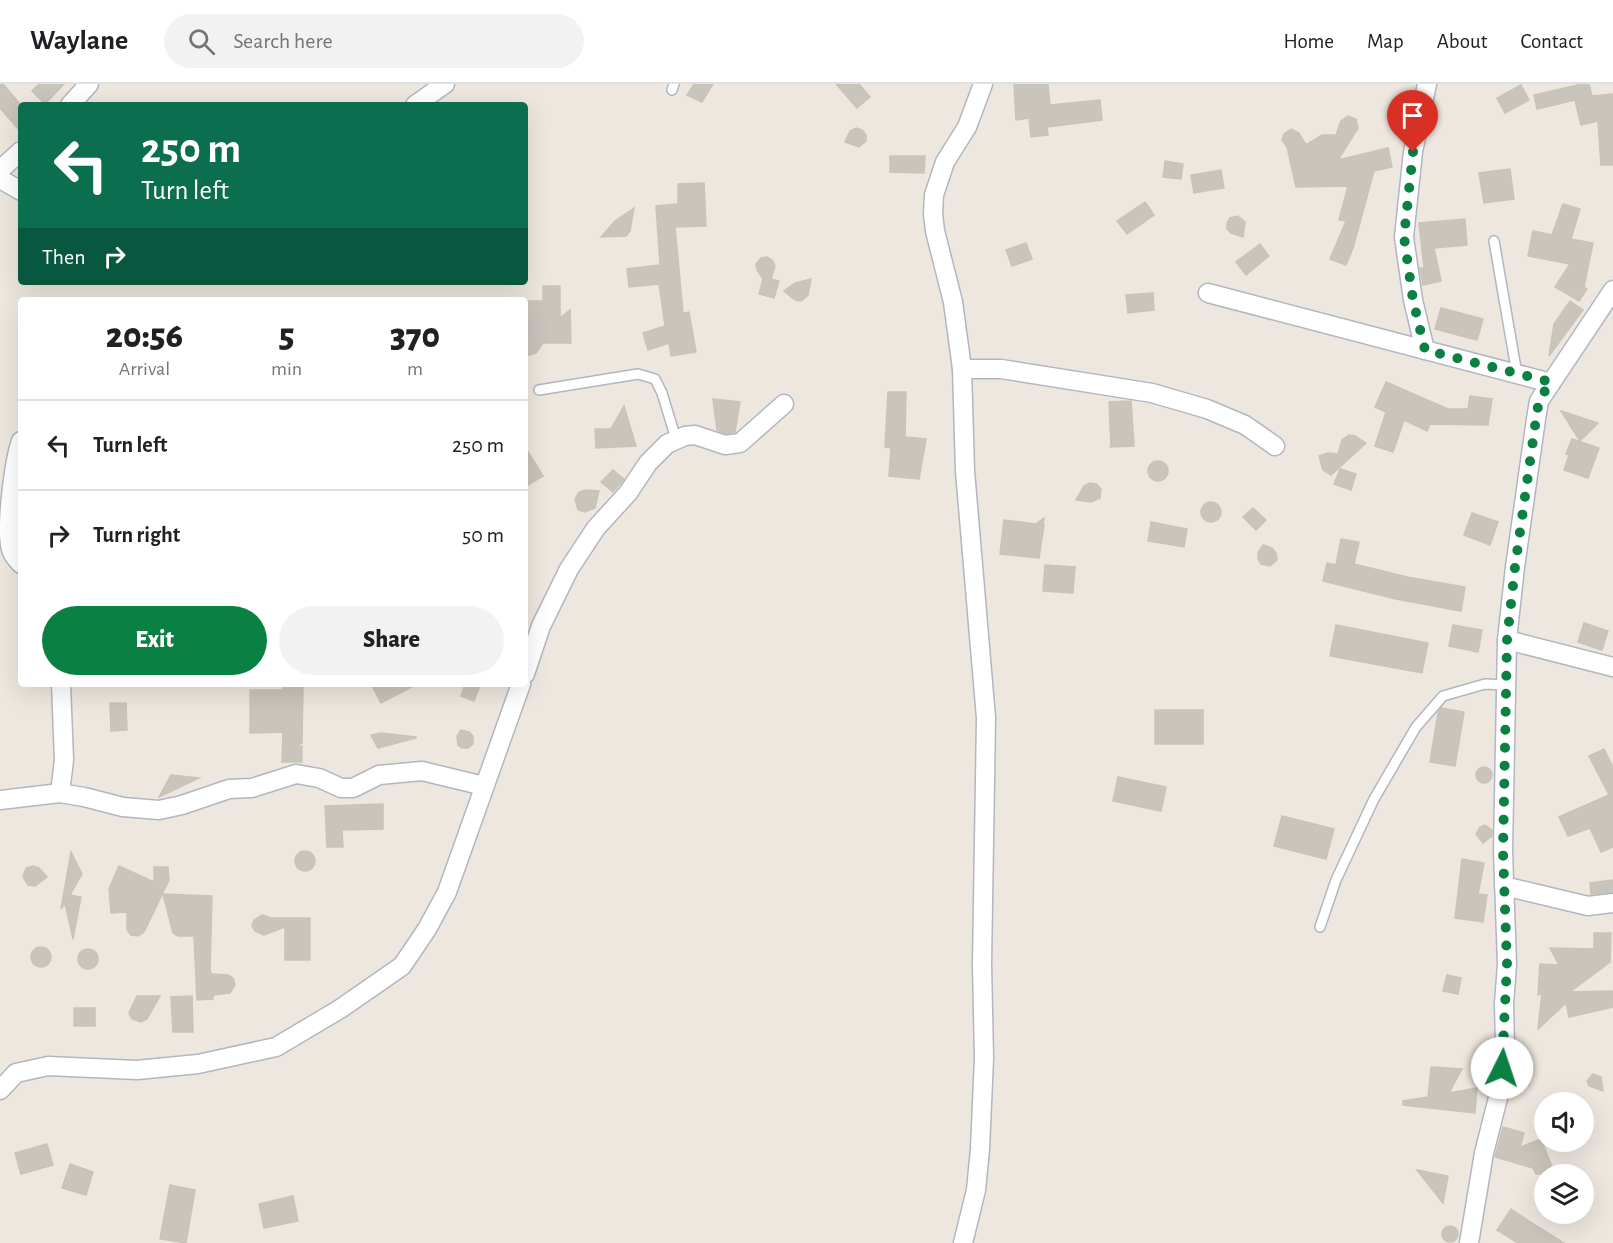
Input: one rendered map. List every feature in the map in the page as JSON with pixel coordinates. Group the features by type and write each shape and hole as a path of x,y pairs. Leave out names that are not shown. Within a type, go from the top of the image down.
{"street":[{"path":"73,102 89,84"},
{"path":"419,102 445,84"},
{"path":"963,1243 976,1190 984,1058 982,964 986,718 965,471 962,369 953,302 935,231 933,214 934,195 945,162 967,128 982,84"},
{"path":"1425,350 1413,300 1404,237 1413,152 1427,84"},
{"path":"0,170 18,155"},
{"path":"0,179 18,189"},
{"path":"1469,1243 1484,1153 1500,1090 1505,1046 1504,1004 1507,964 1503,852 1507,640 1536,419 1539,400 1613,290"},
{"path":"1208,293 1551,382"},
{"path":"962,369 1001,369 1152,393 1207,409 1245,425 1275,446"},
{"path":"528,665 541,626 569,569 596,528 628,493 648,463 667,444 676,439 695,435 725,445 740,443 784,404"},
{"path":"18,450 10,519 11,549 18,560"},
{"path":"1507,640 1613,667"},
{"path":"60,793 64,760 61,687"},
{"path":"0,1090 16,1074 48,1066 137,1070 198,1064 276,1047 340,1009 402,966 427,929 447,892 520,687"},
{"path":"0,800 60,793 123,807 159,810 182,805 229,789 252,788 296,774 319,778 341,788 353,788 380,775 422,771 484,786"},
{"path":"1504,886 1588,906 1613,903"}],"lane":[{"path":"1494,241 1517,374"},
{"path":"539,390 638,374 655,379 662,393 676,439"},
{"path":"1320,927 1336,880 1374,799 1416,727 1443,696 1485,684 1506,685"}],"building":[{"path":"0,84 3,84 18,102 18,129 0,108"},
{"path":"39,84 64,84 47,102 43,102 32,91"},
{"path":"694,84 713,84 702,102 687,95"},
{"path":"836,84 859,84 870,97 857,108"},
{"path":"1014,84 1048,84 1050,105 1100,100 1102,120 1047,127 1048,135 1031,137 1029,118 1016,120"},
{"path":"1589,84 1592,96 1613,94 1613,165 1601,165 1598,121 1581,125 1575,100 1537,109 1534,95"},
{"path":"1521,85 1529,100 1505,113 1497,98"},
{"path":"1348,116 1356,119 1358,128 1338,160 1388,148 1392,167 1374,171 1353,248 1346,265 1330,259 1346,221 1339,220 1348,186 1296,187 1287,147 1282,140 1284,134 1291,129 1299,133 1306,145 1322,135 1336,135 1341,121"},
{"path":"856,128 862,130 866,135 866,141 859,147 845,142 850,131"},
{"path":"890,156 925,156 924,173 890,172"},
{"path":"1165,161 1183,164 1181,179 1163,177"},
{"path":"1510,169 1514,199 1484,203 1479,173"},
{"path":"1221,170 1224,188 1194,193 1191,175"},
{"path":"704,183 706,226 675,227 683,313 689,312 696,352 671,356 669,343 648,350 643,333 665,326 659,284 629,287 627,269 660,265 656,206 678,204 678,184"},
{"path":"1145,202 1154,215 1127,234 1117,221"},
{"path":"1563,204 1580,209 1571,239 1593,243 1584,287 1587,289 1579,301 1555,287 1570,264 1528,256 1533,231 1552,235"},
{"path":"634,208 630,231 626,236 601,237 615,221"},
{"path":"1238,216 1245,222 1243,237 1227,229 1230,218"},
{"path":"1465,219 1467,245 1434,248 1441,281 1423,285 1420,268 1424,268 1419,223"},
{"path":"1026,243 1032,259 1012,266 1006,250"},
{"path":"1260,244 1269,256 1246,275 1236,262"},
{"path":"767,257 775,266 771,279 779,281 774,298 759,294 763,279 756,264 761,258"},
{"path":"811,279 808,295 801,301 795,300 784,291 795,283"},
{"path":"543,286 560,286 560,318 570,310 571,343 543,343 536,353 528,355 528,301 543,301"},
{"path":"1153,293 1154,310 1128,313 1126,295"},
{"path":"1570,301 1583,310 1549,356 1554,324"},
{"path":"1441,308 1483,319 1477,340 1435,329"},
{"path":"1386,382 1448,409 1468,409 1470,396 1492,399 1488,425 1430,424 1427,431 1404,420 1393,452 1375,446 1386,412 1375,407"},
{"path":"888,392 906,392 905,437 926,439 919,479 889,476 891,448 885,447"},
{"path":"713,399 740,402 735,432 726,434 717,430"},
{"path":"1131,401 1134,446 1110,447 1109,402"},
{"path":"624,406 636,446 596,448 595,429 611,429"},
{"path":"1561,411 1598,423 1580,441"},
{"path":"1349,435 1366,443 1331,475 1323,470 1319,456 1328,453 1338,454 1342,440"},
{"path":"1572,439 1599,448 1588,478 1564,470 1569,455 1566,454"},
{"path":"528,452 543,476 528,485"},
{"path":"1158,461 1165,464 1168,471 1165,478 1158,481 1151,478 1148,471 1151,464"},
{"path":"1340,469 1356,474 1351,490 1334,484"},
{"path":"613,470 624,479 613,492 601,482"},
{"path":"1090,483 1096,484 1101,489 1100,498 1091,502 1076,500 1084,486"},
{"path":"599,491 595,508 585,512 578,510 575,499 579,492"},
{"path":"1211,502 1218,505 1221,512 1218,519 1211,522 1204,519 1201,512 1204,505"},
{"path":"1253,508 1266,520 1256,530 1243,517"},
{"path":"1472,513 1498,522 1490,545 1464,535"},
{"path":"1044,518 1039,558 1000,554 1004,520 1036,524"},
{"path":"1151,522 1187,529 1184,547 1148,541"},
{"path":"1341,539 1359,542 1354,564 1407,577 1465,587 1461,611 1396,599 1323,581 1327,563 1336,565"},
{"path":"1263,545 1272,548 1276,553 1277,560 1270,566 1261,564 1258,559 1258,553"},
{"path":"1045,565 1075,567 1073,593 1043,591"},
{"path":"1584,623 1608,631 1602,650 1578,642"},
{"path":"1336,625 1428,643 1422,673 1330,656"},
{"path":"1453,625 1482,630 1478,652 1449,646"},
{"path":"283,687 303,687 302,743 294,747 302,746 302,762 282,762 283,732 250,733 250,690 283,690"},
{"path":"373,687 411,687 381,703"},
{"path":"464,687 479,688 474,701 461,696"},
{"path":"110,703 126,703 127,730 111,731"},
{"path":"1441,708 1464,712 1455,766 1430,762 1438,713"},
{"path":"1155,710 1203,710 1203,744 1155,744"},
{"path":"461,730 473,736 473,744 468,748 458,745 457,736"},
{"path":"381,733 416,738 378,748 371,735"},
{"path":"1604,749 1613,767 1613,847 1601,852 1590,828 1568,836 1559,817 1609,795 1589,756"},
{"path":"1484,767 1490,769 1492,775 1490,781 1484,783 1478,781 1476,775 1478,769"},
{"path":"171,775 199,778 159,797"},
{"path":"1118,777 1166,787 1161,811 1113,801"},
{"path":"383,804 383,829 342,830 343,847 327,847 325,806"},
{"path":"1282,816 1334,829 1326,859 1274,846"},
{"path":"1485,825 1492,830 1492,836 1483,843 1476,834 1480,827"},
{"path":"305,851 312,854 315,861 312,868 305,871 298,868 295,861 298,854"},
{"path":"71,852 82,874 70,895 81,897 73,939 65,903 61,909"},
{"path":"1462,859 1484,863 1478,894 1487,895 1483,922 1455,918"},
{"path":"33,866 39,868 47,877 35,886 28,885 23,877 26,868"},
{"path":"119,866 154,882 154,867 168,867 169,880 144,932 138,936 131,935 127,930 127,912 111,913 109,889"},
{"path":"1613,880 1613,892 1591,894 1590,883"},
{"path":"163,894 212,896 210,971 212,974 228,975 233,978 235,985 230,993 213,995 213,999 197,1000 194,936 178,936 173,933"},
{"path":"262,915 271,918 310,918 310,960 285,960 285,927 264,935 255,931 252,926 254,920"},
{"path":"1594,933 1611,933 1610,962 1570,992 1613,991 1613,1007 1569,1017 1566,1003 1538,1029 1542,993 1538,995 1540,964 1559,965 1550,948 1594,949"},
{"path":"41,947 48,950 51,957 48,964 41,967 34,964 31,957 34,950"},
{"path":"88,949 95,952 98,959 95,966 88,969 81,966 78,959 81,952"},
{"path":"1447,975 1461,978 1458,994 1443,991"},
{"path":"137,996 160,996 147,1019 141,1022 132,1019 129,1013"},
{"path":"192,996 193,1032 173,1032 171,997"},
{"path":"74,1008 95,1008 95,1026 74,1026"},
{"path":"1431,1067 1462,1069 1449,1093 1477,1088 1475,1113 1403,1105 1403,1101 1428,1097"},
{"path":"1593,1074 1601,1077 1603,1091 1589,1086 1587,1081"},
{"path":"1503,1127 1524,1133 1520,1147 1534,1142 1534,1152 1546,1152 1551,1164 1534,1164 1534,1170 1495,1157"},
{"path":"47,1144 53,1165 21,1174 15,1153"},
{"path":"70,1164 93,1172 86,1195 62,1188"},
{"path":"1417,1170 1448,1176 1443,1203"},
{"path":"170,1185 195,1190 186,1243 160,1239"},
{"path":"293,1196 298,1221 264,1228 259,1204"},
{"path":"1511,1209 1564,1243 1518,1243 1497,1230"},
{"path":"1450,1226 1458,1234 1450,1242 1442,1234"}],"route":[{"path":"1413,152 1404,237 1413,300 1425,350 1551,382 1539,400 1507,640 1503,852 1507,964 1504,1004 1505,1046 1502,1068"}]}
